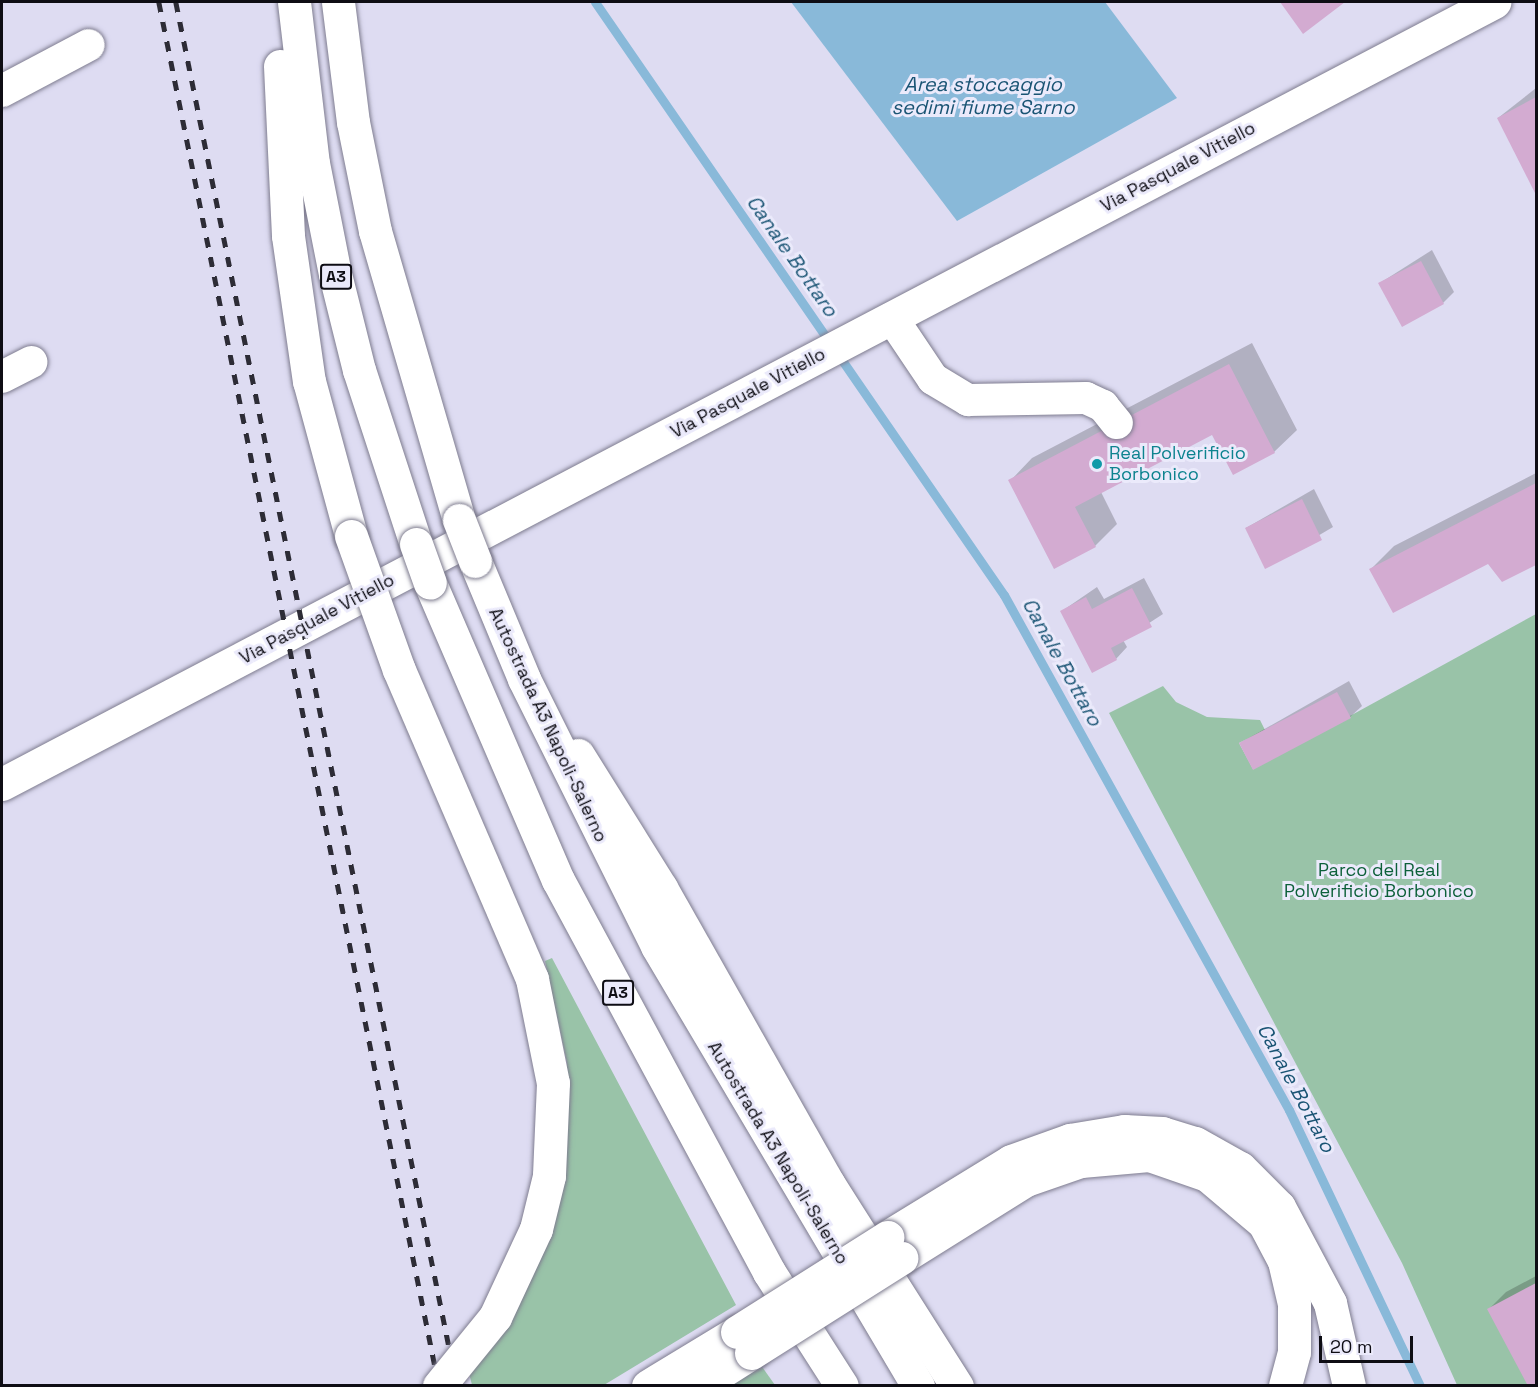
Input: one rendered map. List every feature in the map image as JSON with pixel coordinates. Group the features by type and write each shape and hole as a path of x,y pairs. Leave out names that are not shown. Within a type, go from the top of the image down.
{"main road":[{"path":"283,2 280,68 288,236 309,381 351,536 399,670 532,979 554,1083 549,1176 536,1229 495,1317 439,1386"},
{"name":"A3","path":"294,2 313,163 335,274 359,370 430,583 558,880 770,1272 842,1386"},
{"name":"Autostrada A3 Napoli-Salerno","path":"338,2 353,122 375,231 459,520 524,679 657,946 918,1386"},
{"name":"Via Pasquale Vitiello","path":"2,784 1494,2"},
{"path":"524,679 605,793 828,1183 957,1386"},
{"path":"648,1386 744,1343 894,1247 1011,1161 1070,1140 1124,1131 1162,1133 1195,1143 1240,1168 1279,1207 1330,1303 1349,1386"},
{"path":"894,1247 1026,1180 1081,1161 1149,1155 1207,1176 1264,1223 1284,1261 1294,1304 1294,1352 1285,1386"},
{"path":"699,1386 744,1343"}],"street":[{"path":"2,90 88,45"},
{"path":"892,318 933,378 968,399 1086,398 1103,406 1117,423"},
{"path":"2,377 31,362"}],"green space":[{"name":"Parco del Real Polverificio Borbonico","path":"1536,614 1536,1385 1457,1385 1402,1263 1109,713 1163,686 1176,702 1207,717 1260,720 1265,730 1239,743 1253,769"},
{"path":"552,958 736,1305 604,1385 472,1385 469,1373 547,1241 567,1155 567,1063 545,961"},
{"path":"760,1364 775,1385 722,1386"}],"water":[{"name":"Area stoccaggio sedimi fiume Sarno","path":"791,2 1105,2 1177,98 957,221"}],"building":[{"path":"1280,2 1345,2 1303,34"},
{"path":"1536,97 1536,195 1497,118"},
{"path":"1421,261 1444,304 1402,327 1378,283"},
{"name":"Real Polverificio Borbonico","path":"1229,364 1275,453 1233,475 1212,435 1075,507 1096,547 1054,569 1008,480"},
{"path":"1536,483 1536,565 1502,582 1488,564 1393,613 1369,569"},
{"path":"1302,499 1322,540 1265,569 1245,528"},
{"path":"1132,588 1152,627 1111,648 1117,660 1092,673 1060,611 1086,597 1092,609"},
{"path":"1337,692 1351,718 1253,770 1239,743"},
{"path":"1536,1283 1536,1386 1528,1386 1487,1309"}],"waterway":[{"name":"Canale Bottaro","path":"595,2 1004,595 1289,1110 1420,1386"}],"railway":[{"path":"159,2 439,1386"},
{"path":"176,2 457,1386"}],"place":[{"name":"Real Polverificio Borbonico","path":"1097,464"}]}
